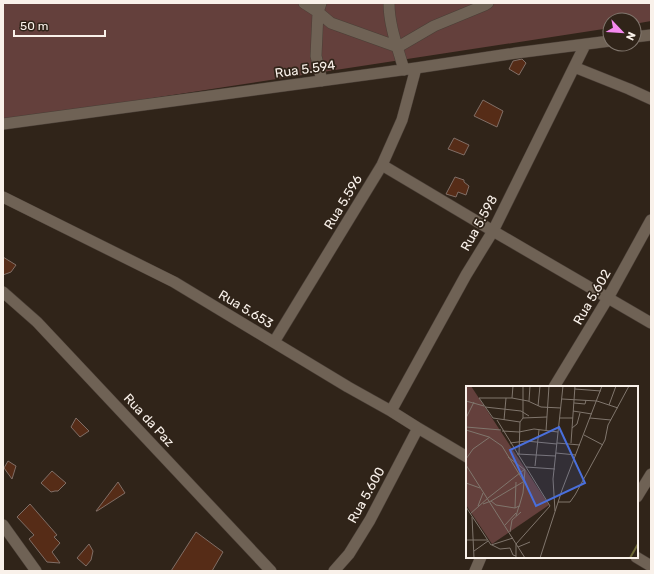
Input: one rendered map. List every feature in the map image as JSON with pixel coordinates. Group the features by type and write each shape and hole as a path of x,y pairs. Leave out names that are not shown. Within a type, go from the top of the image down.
{"street":[{"path":"304,3 320,7 331,23 398,47 434,26 488,3"},
{"path":"389,3 389,13 393,32 404,70"},
{"path":"320,7 316,56 322,81"},
{"name":"Rua 5.594","path":"3,124 602,42"},
{"name":"Rua 5.598","path":"392,411 466,275 492,231 585,45"},
{"path":"574,67 651,99"},
{"name":"Rua 5.596","path":"274,342 382,165 402,120 416,68"},
{"path":"382,165 651,323"},
{"name":"Rua 5.653","path":"3,197 174,282 466,456"},
{"name":"Rua 5.602","path":"555,386 608,298 651,220"},
{"name":"Rua da Paz","path":"3,292 42,328 272,571"},
{"name":"Rua 5.600","path":"334,571 348,554 370,520 418,428"},
{"path":"638,495 651,474"},
{"path":"3,526 36,571"},
{"path":"475,571 481,558"},
{"path":"638,558 651,566"}],"shaded area":[{"path":"3,3 651,3 651,21 642,23 642,12 602,12 602,29 3,121"}],"building":[{"path":"522,59 526,63 519,75 509,69 513,61"},
{"path":"483,100 503,111 497,127 474,116"},
{"path":"454,138 469,145 464,155 448,149"},
{"path":"455,177 464,180 464,182 469,186 466,195 458,192 456,197 446,194"},
{"path":"3,257 16,265 11,272 3,275"},
{"path":"76,418 89,431 80,437 71,427"},
{"path":"8,461 16,466 12,479 4,468"},
{"path":"52,471 66,483 58,491 51,492 41,483"},
{"path":"118,482 125,493 96,511"},
{"path":"30,504 57,535 54,537 60,543 52,552 60,563 47,562 29,539 34,535 17,517"},
{"path":"196,532 223,552 212,571 171,571"},
{"path":"89,544 93,551 91,560 86,566 77,558"}]}
